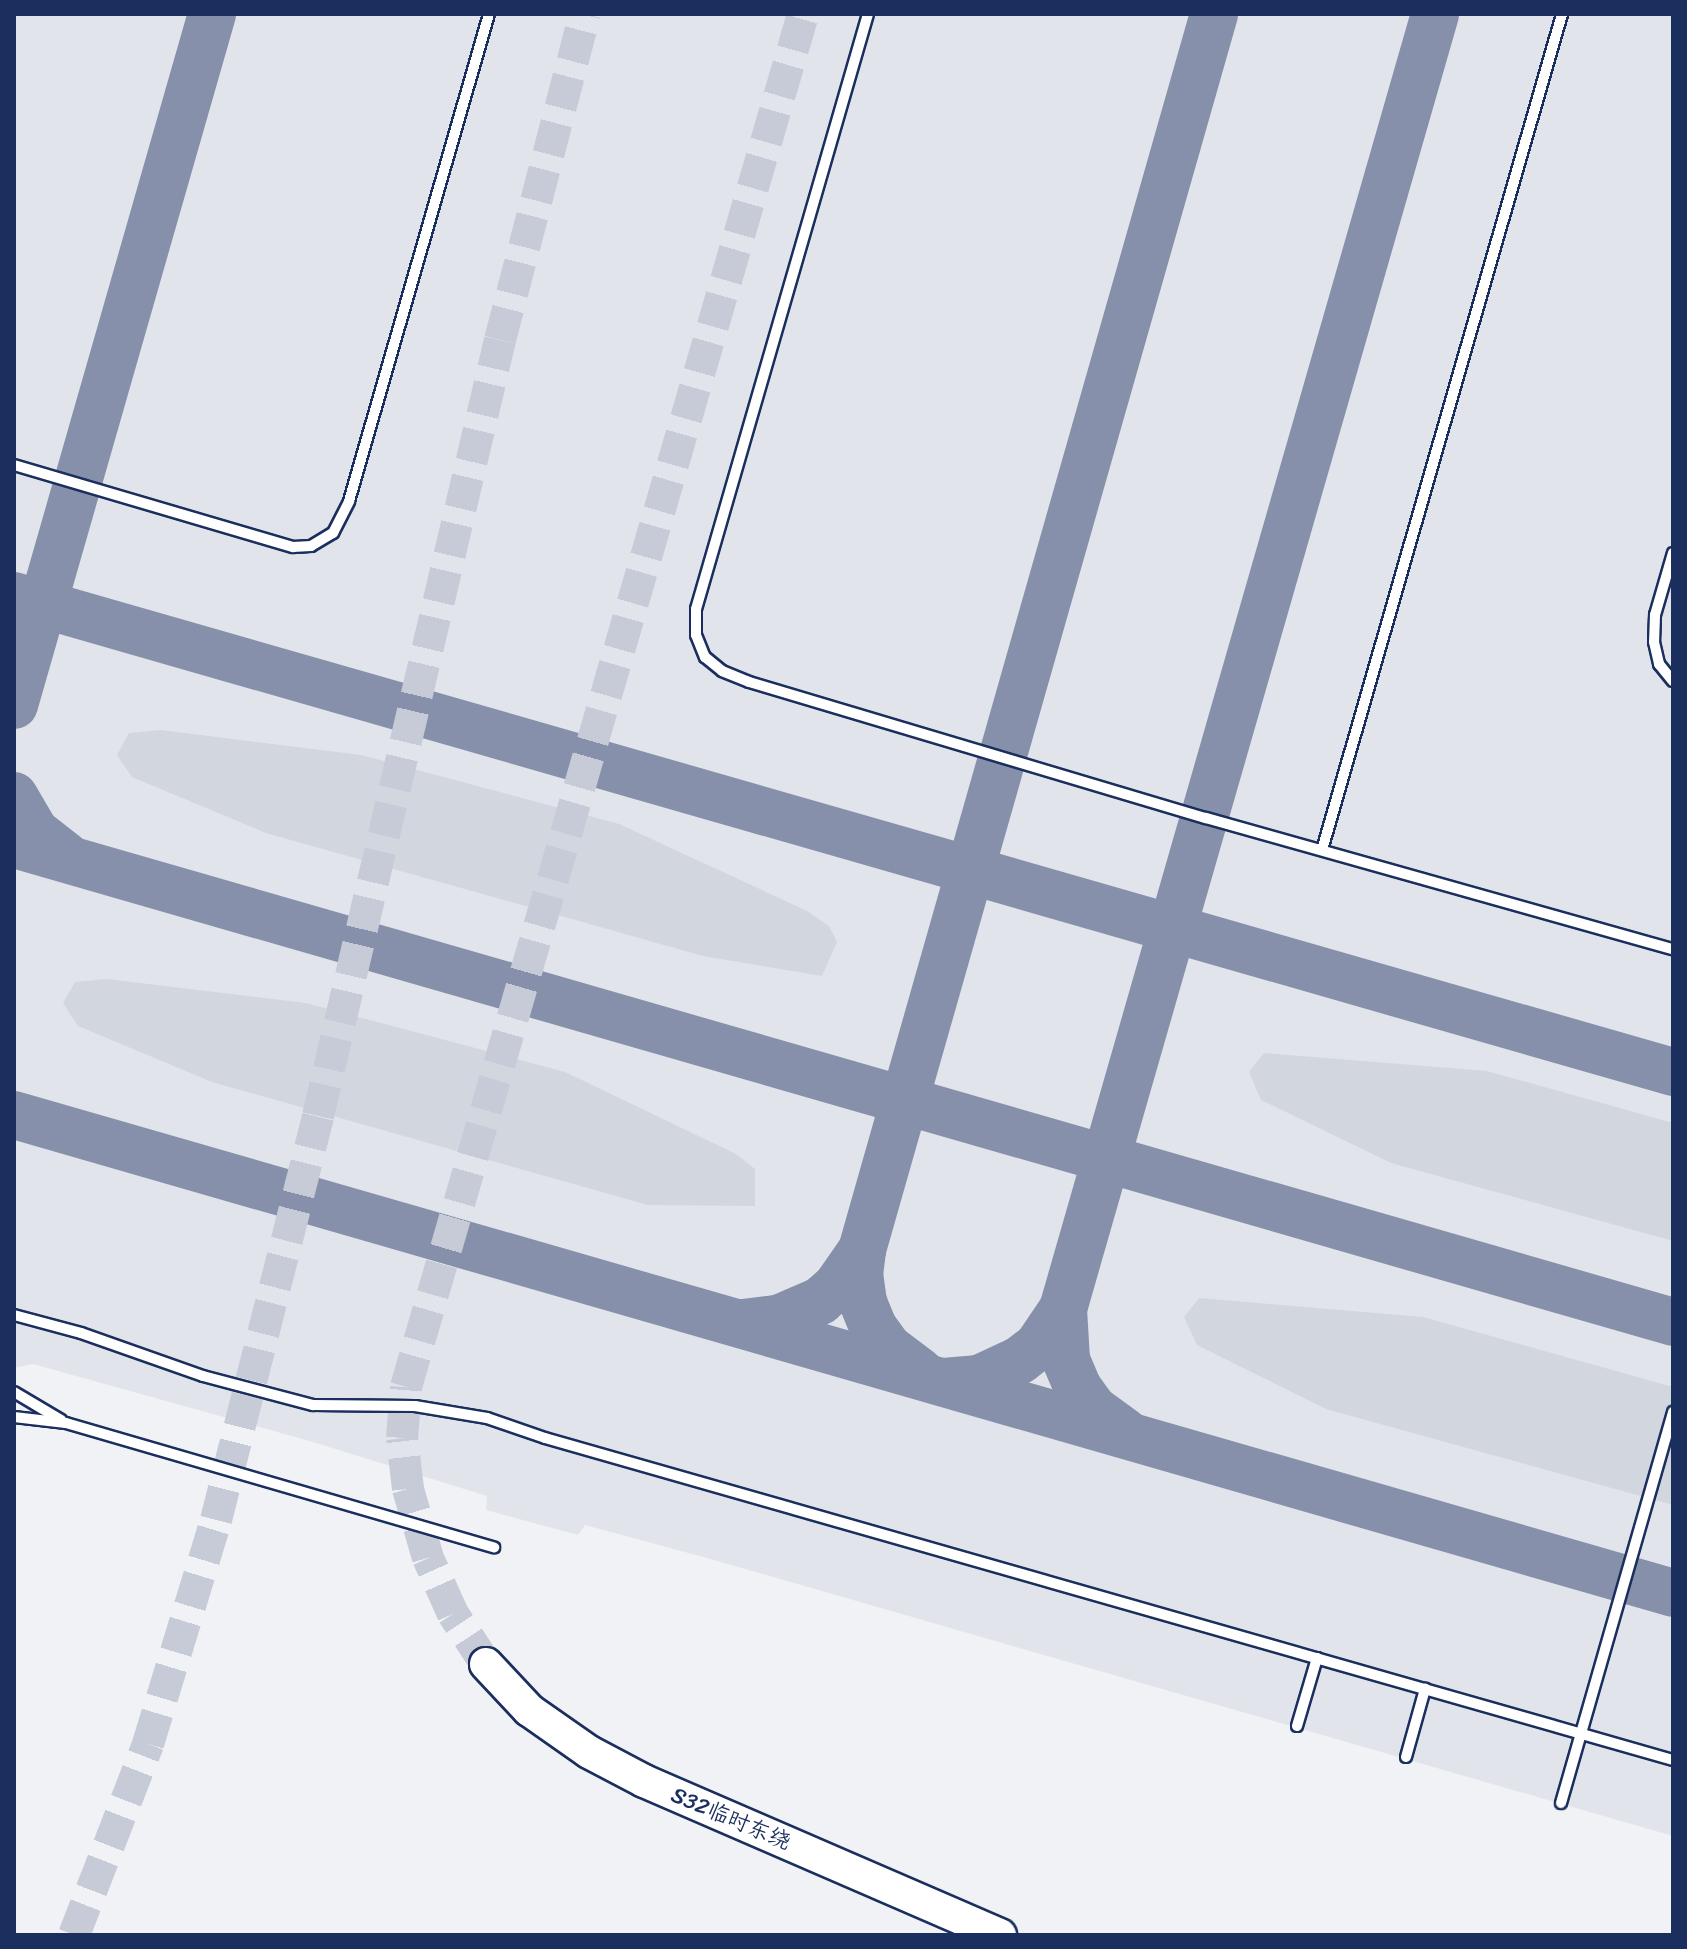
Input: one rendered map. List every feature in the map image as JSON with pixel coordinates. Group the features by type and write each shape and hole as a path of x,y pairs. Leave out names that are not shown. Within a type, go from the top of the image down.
{"highway":[{"name":"S32临时东绕","path":"486,1664 529,1710 589,1752 631,1774 1000,1935"}],"lane":[{"path":"14,465 293,547 311,546 333,533 349,501 489,14"},
{"path":"868,14 696,609 696,635 705,657 722,671 749,682 1673,949"},
{"path":"1322,850 1562,14"},
{"path":"1673,553 1655,615 1654,642 1659,664 1673,681"},
{"path":"14,1315 81,1333 203,1376 313,1405 443,1408 487,1418 560,1442 1673,1760"},
{"path":"14,1392 66,1423"},
{"path":"1561,1803 1673,1412"},
{"path":"14,1417 66,1423 494,1547"},
{"path":"1297,1726 1317,1658"},
{"path":"1406,1757 1425,1689"}],"shaded area":[{"path":"14,14 1673,14 1673,1836 707,1558 585,1525 578,1535 486,1510 487,1496 313,1442 33,1364 14,1368"},
{"path":"161,730 361,755 619,824 807,911 829,926 837,942 822,976 703,956 266,833 132,777 117,755 129,733"},
{"path":"107,979 306,1003 565,1072 736,1154 755,1169 755,1206 648,1205 212,1082 78,1026 63,1003 75,982"},
{"path":"1264,1053 1487,1071 1673,1123 1673,1241 1391,1163 1261,1100 1249,1072"},
{"path":"1199,1298 1423,1317 1673,1387 1673,1505 1326,1409 1197,1345 1184,1317"}],"taxiway":[{"path":"14,705 212,14"},
{"path":"920,1372 889,1349 873,1327 863,1302 859,1275 862,1250 1214,14"},
{"path":"944,1382 979,1379 1020,1360 1038,1346 1063,1309 1435,14"},
{"path":"14,596 1673,1072"},
{"path":"14,796 35,832 66,856"},
{"path":"14,844 1673,1322"},
{"path":"14,1115 1673,1593"},
{"path":"743,1323 778,1319 820,1301 837,1286 862,1250"},
{"path":"1063,1309 1066,1360 1078,1388 1093,1409 1125,1432"}],"tunnel":[{"path":"74,1935 148,1744 216,1520 318,1116 500,340 585,14"},
{"path":"486,1664 453,1614 428,1558 408,1489 402,1438 406,1387 803,14"}]}
